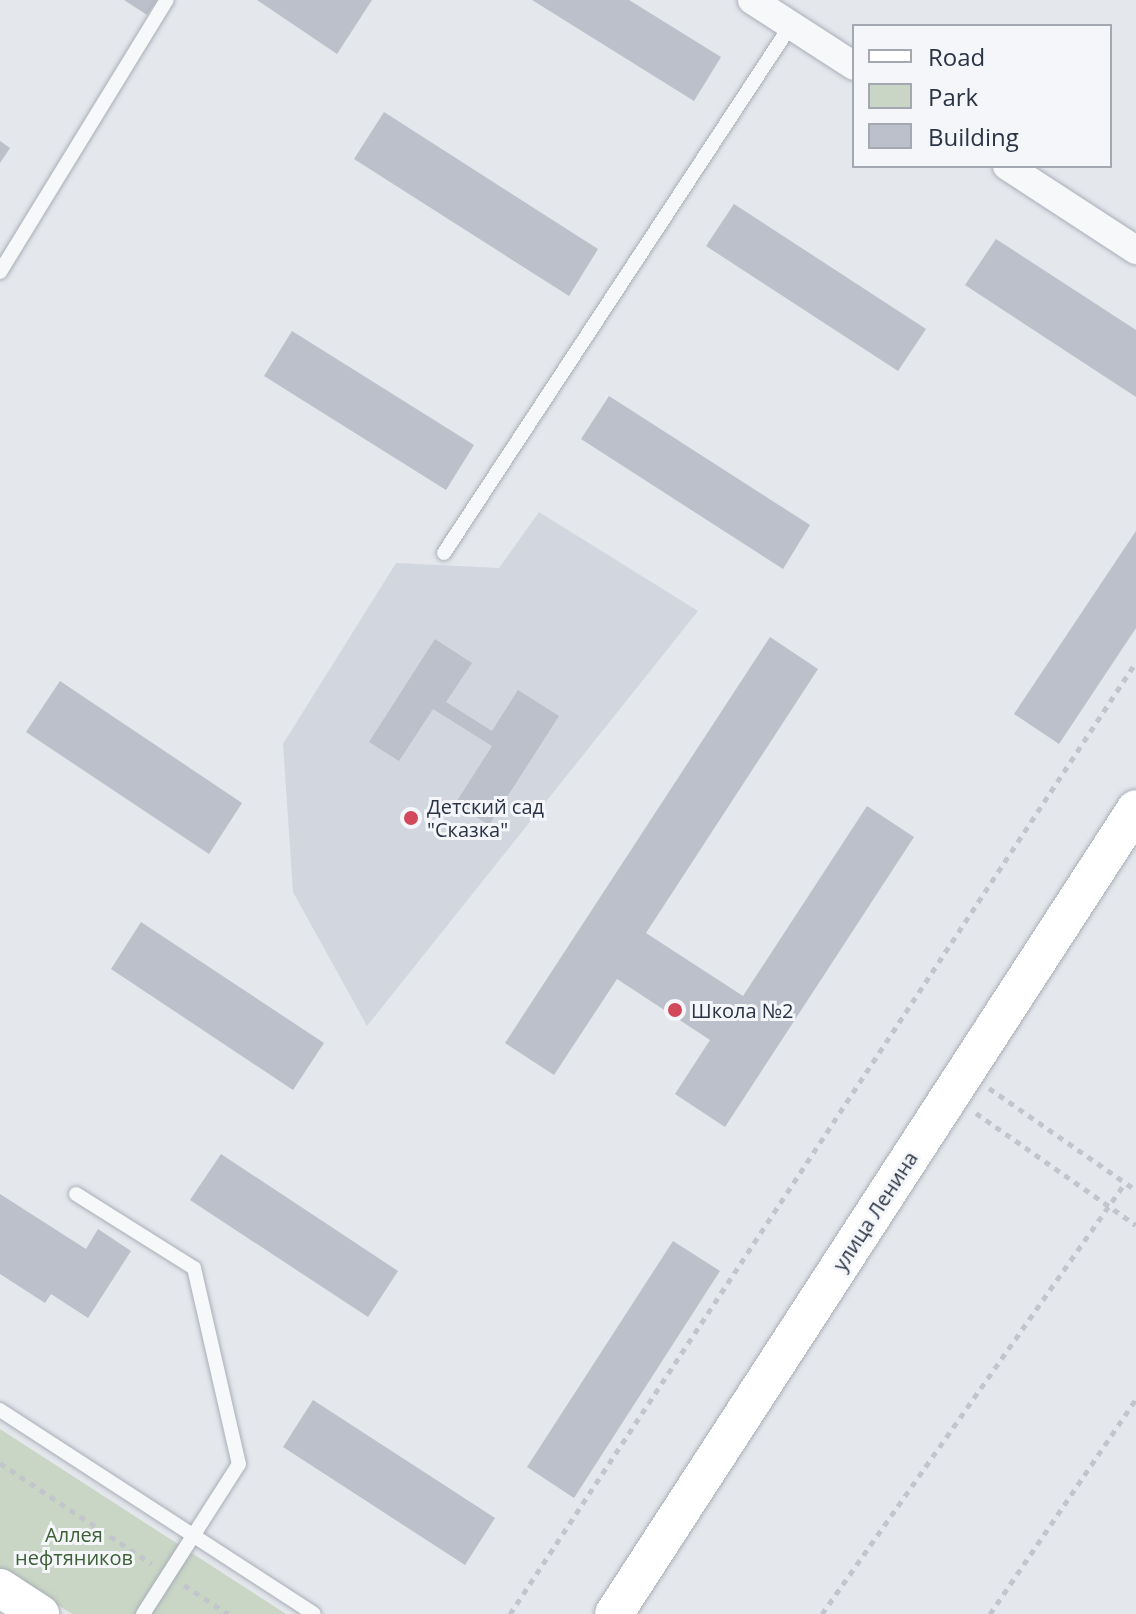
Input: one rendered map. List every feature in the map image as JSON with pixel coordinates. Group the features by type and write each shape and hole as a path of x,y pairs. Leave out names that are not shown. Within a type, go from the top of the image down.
{"street":[{"path":"752,0 852,65"},
{"path":"1010,168 1136,250"},
{"name":"улица Ленина","path":"614,1614 1136,809"},
{"path":"0,1588 40,1614"}],"lane":[{"path":"0,272 167,0"},
{"path":"444,553 791,25"},
{"path":"76,1194 194,1268 239,1464 143,1614"},
{"path":"0,1410 314,1614"}],"path":[{"path":"510,1614 1136,662"},
{"path":"958,1084 1136,1190"},
{"path":"958,1084 1108,1206 1136,1225"},
{"path":"822,1614 1125,1183"},
{"path":"990,1614 1136,1399"},
{"path":"0,1463 228,1614"}],"shaded area":[{"name":"Детский сад \"Сказка\"","path":"539,512 698,611 367,1026 293,892 283,744 396,563 499,568"}],"green space":[{"name":"Аллея нефтяников","path":"0,1429 286,1614 72,1614 0,1568"}],"building":[{"path":"124,0 157,0 147,15"},
{"path":"257,0 372,0 337,54"},
{"path":"532,0 629,0 721,57 694,101"},
{"path":"384,112 598,249 569,296 354,159"},
{"path":"0,141 10,148 0,163"},
{"path":"734,204 926,329 898,371 706,246"},
{"path":"996,239 1136,330 1136,397 965,285"},
{"path":"292,331 474,445 446,490 264,376"},
{"path":"609,396 810,525 783,569 581,439"},
{"path":"1136,531 1136,628 1059,744 1014,714"},
{"path":"770,637 818,669 646,933 743,996 867,806 914,837 725,1127 675,1094 710,1040 617,979 554,1075 505,1043"},
{"path":"435,639 472,663 446,702 492,731 518,690 559,716 489,825 455,804 492,746 433,709 399,761 369,742"},
{"path":"60,681 242,803 209,854 26,732"},
{"path":"141,922 324,1043 293,1090 111,969"},
{"path":"221,1154 398,1271 368,1317 190,1200"},
{"path":"0,1194 86,1249 98,1229 131,1251 88,1318 51,1294 45,1303 0,1274"},
{"path":"673,1241 720,1271 574,1498 527,1467"},
{"path":"313,1400 495,1518 465,1565 283,1447"}],"place":[{"name":"Детский сад \"Сказка\"","path":"411,818"},
{"name":"Школа №2","path":"675,1010"}]}
